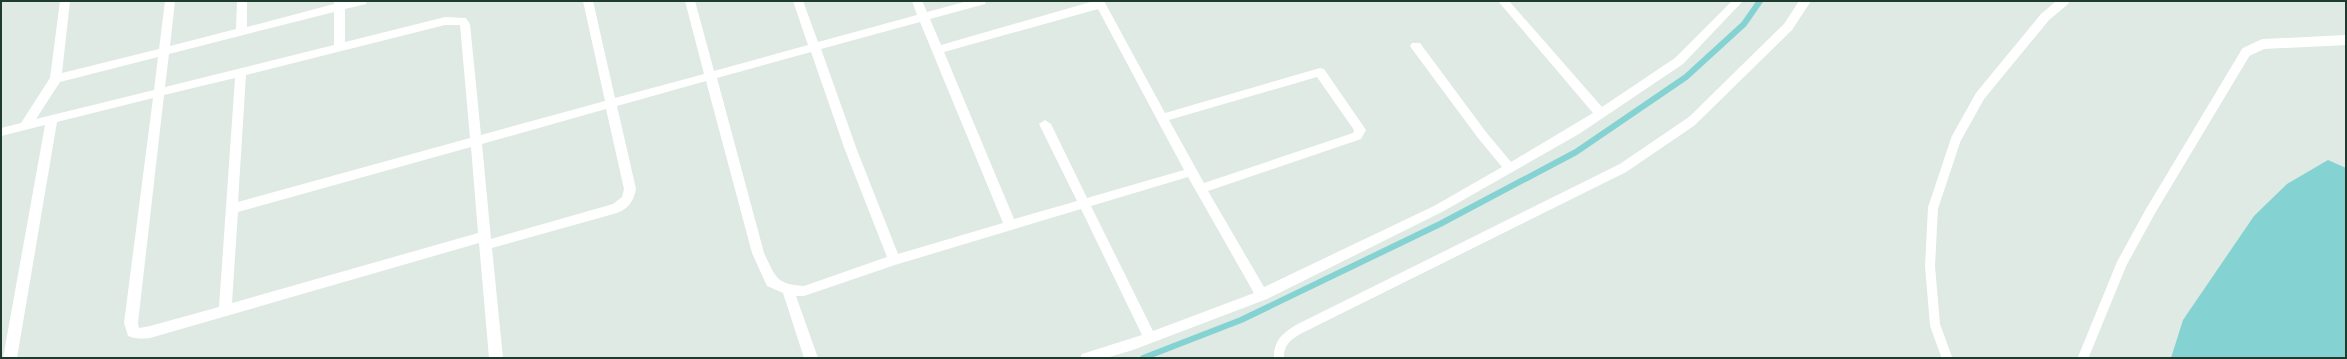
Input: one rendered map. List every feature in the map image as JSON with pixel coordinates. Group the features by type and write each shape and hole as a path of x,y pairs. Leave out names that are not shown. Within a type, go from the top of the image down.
{"street":[{"path":"25,126 56,79 65,1"},
{"path":"170,1 131,328 135,333 141,334 225,310 624,204 630,198 630,189 588,1"},
{"path":"241,31 242,1"},
{"path":"56,79 339,4 362,1"},
{"path":"690,1 708,75 758,253 772,282 788,290 804,291 894,260 1011,226 1082,203 1191,172"},
{"path":"798,1 851,150 894,260"},
{"path":"916,1 1011,226"},
{"path":"232,209 610,104 708,75 923,18 981,1"},
{"path":"1503,1 1601,114"},
{"path":"1087,358 1150,338 1262,295 1438,209 1575,131 1679,61 1738,1"},
{"path":"937,50 1100,2 1200,189 1262,295"},
{"path":"339,4 340,47"},
{"path":"1,132 445,21 462,21 465,24 474,142 486,240 496,358"},
{"path":"1416,46 1482,135 1510,168"},
{"path":"225,310 241,72"},
{"path":"1162,118 1320,72 1324,75 1360,130 1357,136 1200,189"},
{"path":"10,358 52,119"},
{"path":"1044,124 1150,338"},
{"path":"788,290 811,358"}],"lane":[{"path":"1280,358 1280,346 1284,337 1623,168 1692,121 1788,27 1805,1"},
{"path":"1947,358 1936,324 1930,266 1933,208 1956,139 1980,96 2045,17 2064,1"},
{"path":"2083,358 2122,263 2150,212 2193,143 2246,52 2263,44 2346,40"}],"water":[{"path":"2328,160 2346,168 2346,358 2171,358 2183,320 2254,216 2287,184"}],"waterway":[{"path":"1143,358 1241,320 1440,224 1576,152 1686,77 1744,24 1760,1"}]}
